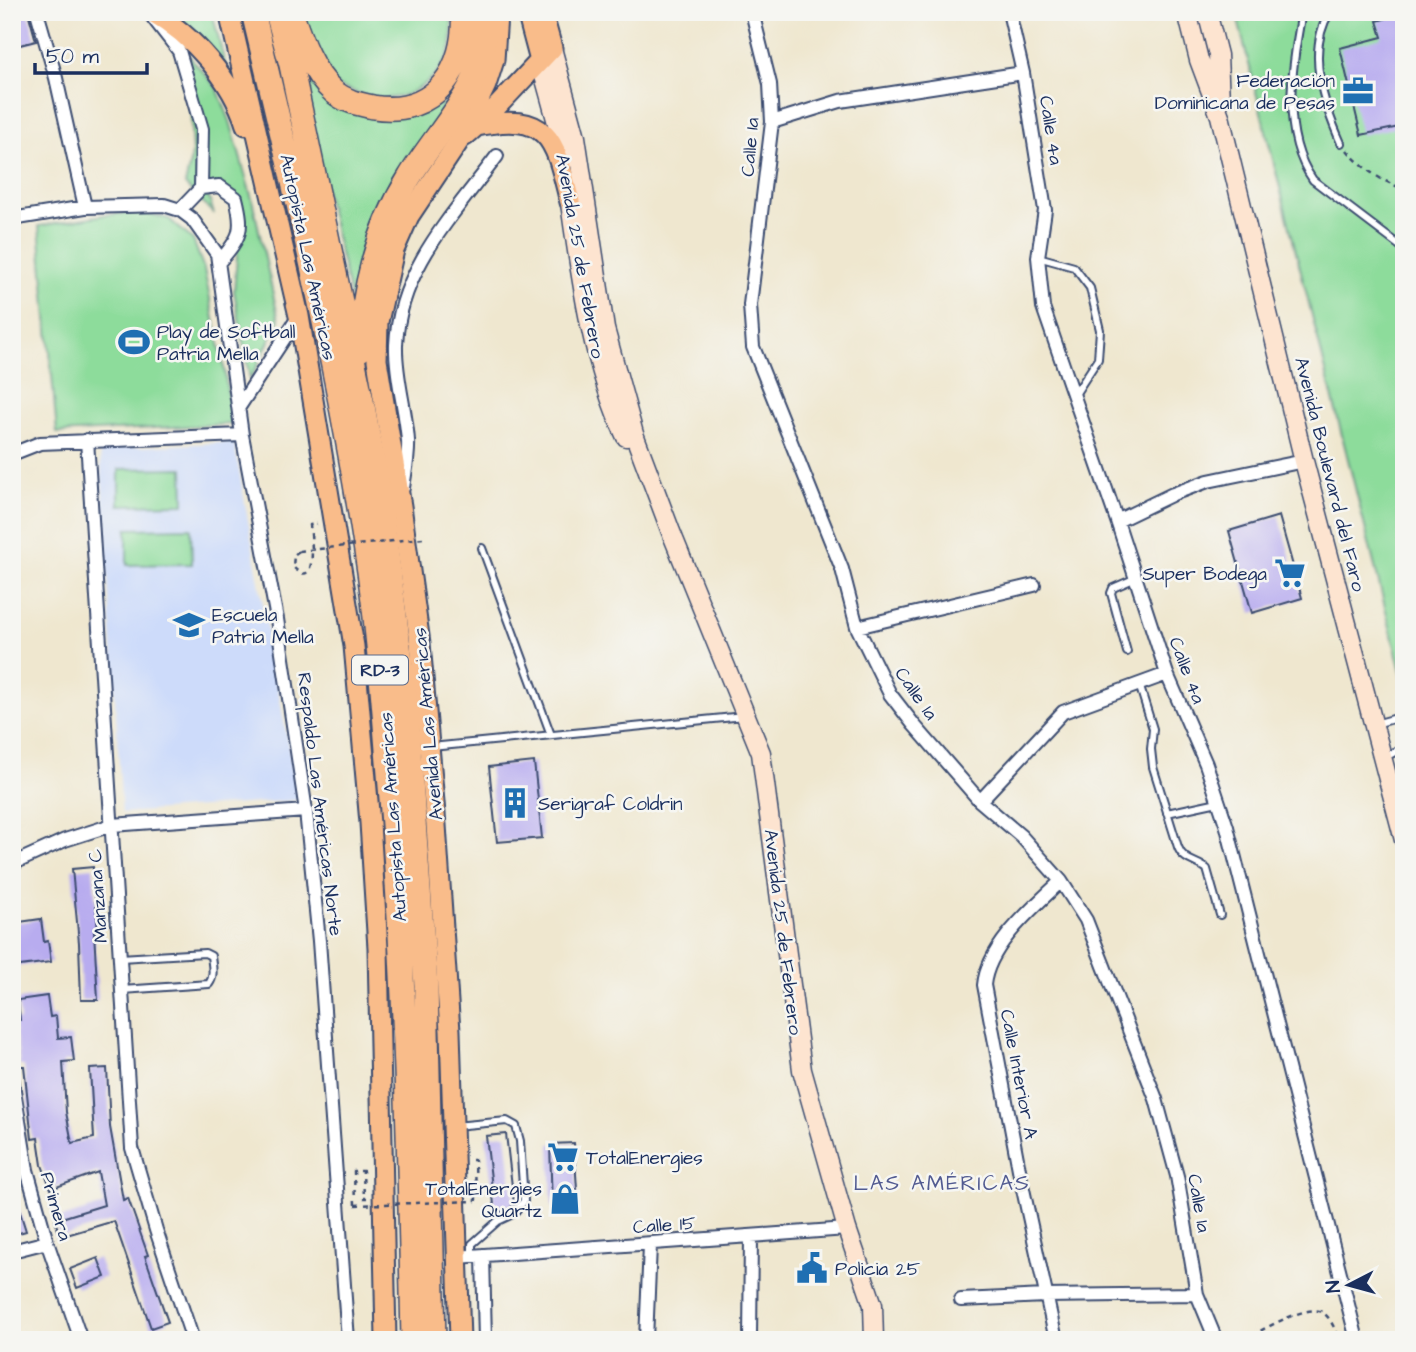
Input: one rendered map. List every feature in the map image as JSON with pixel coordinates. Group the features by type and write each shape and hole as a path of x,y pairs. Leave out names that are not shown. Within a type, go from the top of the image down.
{"highway":[{"name":"Autopista Las Américas","path":"253,12 316,275 373,595 400,905 406,1041 412,1335"},
{"name":"Autopista Las Américas","path":"277,12 291,65 379,493 407,726 426,985 435,1340"},
{"path":"291,12 320,78 335,93 353,103 393,110 432,97 448,80 458,58 464,34 463,12"},
{"path":"363,406 361,323 376,250 388,217 408,179 472,84 481,56 487,12"}],"main road":[{"path":"150,12 168,21 202,51 228,88 243,116 282,247"},
{"path":"229,12 299,316 354,646 378,948 386,1340"},
{"name":"Avenida Las Américas","path":"460,1340 471,1256 453,1126 450,1031 420,643 377,360 378,322 394,250 409,216 459,141 486,85 494,60 497,12"},
{"name":"Avenida 25 de Febrero","path":"527,12 546,54 576,137 606,329 634,434 761,753 802,1070 847,1229 873,1305 874,1340"},
{"name":"Avenida 25 de Febrero","path":"542,12 546,54 594,344 614,411 671,532"},
{"name":"Avenida Boulevard del Faro","path":"1187,12 1199,60 1220,116 1304,461 1404,840"},
{"name":"Avenida Boulevard del Faro","path":"1207,12 1218,55 1220,116"},
{"path":"459,141 477,126 546,54"},
{"path":"477,126 492,123 525,124 538,129 549,138 557,151 570,202"}],"street":[{"path":"37,12 56,78 85,207"},
{"path":"150,12 179,51 202,129 201,188"},
{"name":"Calle 1a","path":"752,12 770,84 772,122 750,305 753,347 842,569 857,627 890,694 981,801 1021,836 1061,881 1086,919 1156,1099 1177,1176 1197,1294 1216,1340"},
{"name":"Calle 4a","path":"1009,12 1023,73 1045,210 1038,257 1043,307 1118,521 1167,674 1206,764 1234,854 1357,1340"},
{"path":"772,122 840,101 1023,73"},
{"path":"401,506 409,443 396,348 399,314 422,256 497,156"},
{"path":"12,219 85,207 156,204 180,210 201,188 219,186 236,198 242,222 233,245 219,262"},
{"name":"Respaldo Las Américas Norte","path":"180,210 192,219 214,247 219,262 242,435 277,619 306,811 321,967 348,1340"},
{"path":"239,407 299,316"},
{"path":"12,454 40,443 242,435"},
{"name":"Manzana C","path":"87,440 134,1160 193,1340"},
{"path":"1118,521 1173,494 1208,481 1304,461"},
{"path":"857,627 1034,585"},
{"path":"981,801 1063,712 1167,674"},
{"path":"12,864 65,840 112,825 306,811"},
{"name":"Calle Interior A","path":"1056,1340 984,985 985,972 1021,919 1061,881"},
{"name":"Primera","path":"12,1078 15,1126 47,1242 81,1340"},
{"name":"Calle 15","path":"471,1256 847,1229"},
{"path":"750,1340 751,1236"},
{"path":"12,1251 47,1242"},
{"path":"646,1340 650,1245"},
{"path":"471,1256 485,1340"},
{"path":"961,1300 1197,1294"}],"lane":[{"path":"1302,12 1293,72 1293,131 1302,165 1313,180 1404,249"},
{"path":"1330,12 1319,38 1318,61 1329,116 1341,143"},
{"path":"1038,257 1074,267 1090,288 1100,330 1098,359 1074,396"},
{"path":"482,548 551,735"},
{"path":"1127,652 1111,593 1113,588 1136,578"},
{"path":"1139,684 1153,729 1153,766 1181,854 1207,869 1220,915"},
{"path":"429,747 746,716"},
{"path":"1373,725 1404,716"},
{"path":"1391,754 1404,747"},
{"path":"1167,813 1218,802"},
{"path":"120,958 205,953 211,956 212,971 209,984 122,990"},
{"path":"453,1126 507,1121 516,1126 520,1141 524,1201 513,1214 498,1221 472,1244 471,1256"}],"path":[{"path":"1341,143 1367,171 1404,189"},
{"path":"310,525 313,564 304,572 298,571 293,567 293,555 299,551 423,538"},
{"path":"364,1198 363,1171 354,1171 355,1206 476,1201"},
{"path":"1243,1340 1296,1315 1314,1310 1323,1313 1331,1321 1342,1340"}],"shaded area":[{"name":"Escuela Patria Mella","path":"234,442 298,800 122,813 100,449"}],"green space":[{"path":"166,12 212,12 230,84"},
{"path":"300,12 451,12 451,45 441,67 414,91 391,98 368,96 337,86 309,37"},
{"path":"1236,12 1404,12 1404,683"},
{"path":"291,46 321,95 434,106 445,103 365,263 351,300"},
{"path":"183,49 217,88 230,121 252,199 279,321 250,380 234,291 237,211 223,192 205,186 214,214 185,185 192,154 190,93"},
{"name":"Play de Softball Patria Mella","path":"142,212 169,219 193,240 204,269 232,424 57,433 39,226 104,215"},
{"path":"183,468 184,504 119,505 119,469"},
{"path":"191,528 192,564 127,565 127,529"}],"building":[{"path":"12,12 28,12 36,41 12,47"},
{"path":"1404,13 1404,126 1361,135 1340,48 1382,37 1377,21"},
{"path":"1279,516 1302,598 1252,613 1229,531"},
{"name":"Serigraf Coldrin","path":"534,762 542,838 497,842 489,767"},
{"path":"93,867 98,932 94,932 98,1000 81,1000 72,869"},
{"path":"41,919 44,942 48,941 51,962 12,967 12,923"},
{"path":"47,996 50,1017 56,1016 58,1038 71,1037 74,1061 63,1062 66,1112 72,1143 94,1138 90,1069 107,1068 110,1127 123,1200 128,1198 168,1322 151,1328 114,1221 60,1237 55,1220 104,1205 98,1172 51,1189 42,1165 38,1138 32,1139 24,1066 20,1066 14,1020 20,1020 18,1000"},
{"path":"506,1134 514,1204 509,1209 495,1213 486,1136"},
{"path":"574,1143 578,1205 552,1207 550,1144"},
{"path":"15,1196 26,1231 12,1235 12,1197"},
{"path":"98,1258 105,1277 77,1288 70,1269"}],"place":[{"name":"Federación Dominicana de Pesas","path":"1358,91"},
{"name":"Play de Softball Patria Mella","path":"134,342"},
{"name":"Super Bodega","path":"1290,573"},
{"name":"Escuela Patria Mella","path":"189,625"},
{"name":"Serigraf Coldrin","path":"515,803"},
{"name":"TotalEnergies","path":"563,1157"},
{"name":"TotalEnergies Quartz","path":"565,1199"},
{"name":"Policia 25","path":"812,1268"}],"district":[{"name":"LAS AMÉRICAS","path":"942,1183"}]}
